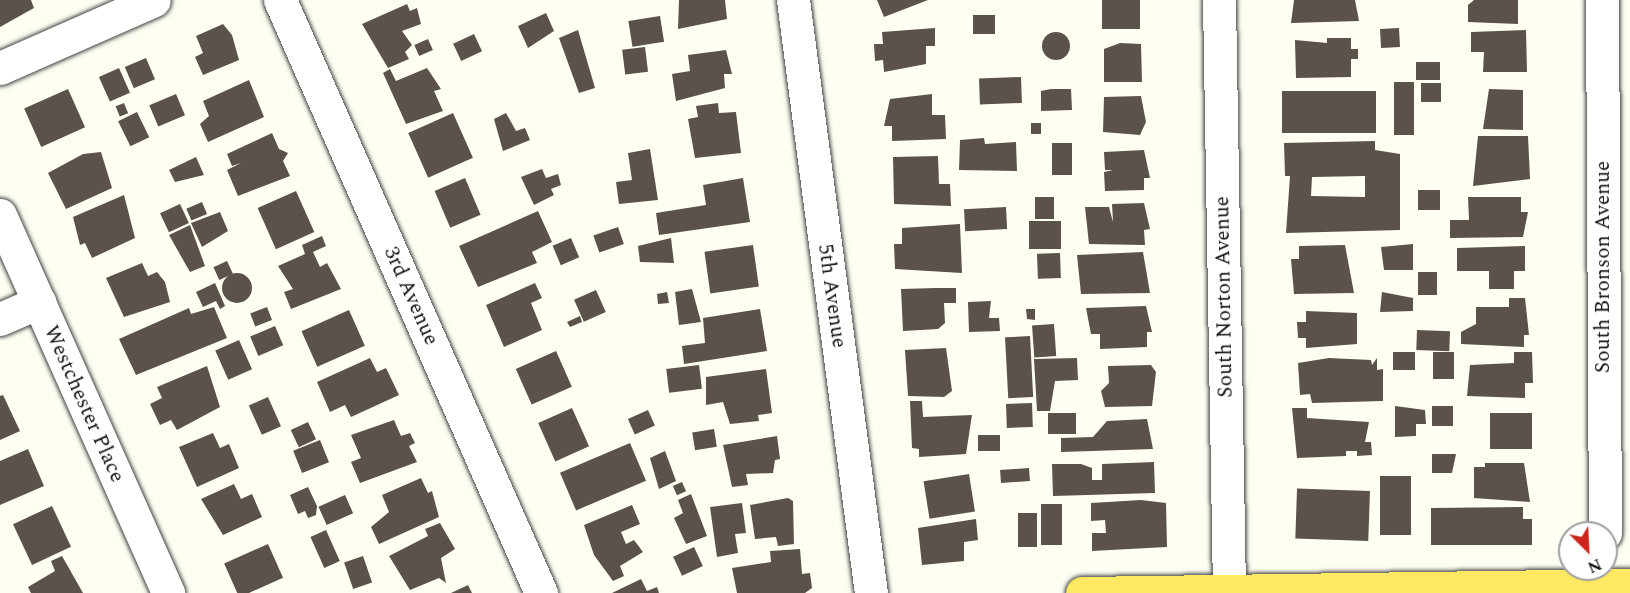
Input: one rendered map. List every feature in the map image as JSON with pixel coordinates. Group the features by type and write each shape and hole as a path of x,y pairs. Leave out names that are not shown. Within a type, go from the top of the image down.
{"main road":[{"path":"1082,593 1611,583"}],"street":[{"path":"0,68 154,0"},
{"name":"3rd Avenue","path":"280,0 542,593"},
{"name":"5th Avenue","path":"793,0 871,593"},
{"name":"South Norton Avenue","path":"1219,0 1229,592"},
{"name":"South Bronson Avenue","path":"1602,0 1605,521"},
{"name":"Westchester Place","path":"0,215 168,593"},
{"path":"0,319 39,302"}],"building":[{"path":"0,0 31,0 34,8 0,27"},
{"path":"679,0 725,0 727,19 678,29"},
{"path":"877,0 928,0 884,17"},
{"path":"1102,0 1140,0 1140,29 1102,29"},
{"path":"1294,0 1355,0 1359,21 1291,23"},
{"path":"1474,0 1518,0 1518,24 1468,22 1468,5"},
{"path":"407,4 410,11 417,8 421,24 402,31 412,45 405,52 409,59 388,68 362,24"},
{"path":"546,13 554,31 528,48 518,26"},
{"path":"973,15 995,15 995,34 973,34"},
{"path":"660,16 664,42 632,47 628,21"},
{"path":"223,24 232,35 239,60 203,75 195,57 203,53 196,36"},
{"path":"935,28 935,46 926,46 926,64 884,72 883,60 875,61 874,44 883,44 882,32"},
{"path":"1399,28 1400,47 1381,48 1380,29"},
{"path":"578,30 595,88 579,93 559,38"},
{"path":"1526,30 1527,72 1483,72 1484,52 1471,52 1471,32"},
{"path":"1056,32 1066,36 1070,46 1066,56 1056,60 1046,56 1042,46 1046,36"},
{"path":"474,34 482,51 461,61 453,44"},
{"path":"1327,38 1351,38 1351,49 1358,49 1358,59 1351,59 1351,77 1296,78 1295,40 1327,43"},
{"path":"428,39 433,50 419,56 414,45"},
{"path":"1120,43 1141,44 1142,82 1104,82 1104,49"},
{"path":"645,47 648,72 625,75 622,50"},
{"path":"726,50 732,74 724,74 725,88 676,101 672,74 690,71 688,55"},
{"path":"146,58 155,79 134,88 125,67"},
{"path":"1416,62 1440,62 1440,80 1416,80"},
{"path":"119,68 130,93 110,102 99,77"},
{"path":"427,68 441,89 434,91 443,111 406,124 383,73 390,69 396,81"},
{"path":"1021,77 1022,103 980,104 979,78"},
{"path":"249,80 264,117 208,142 200,124 209,116 203,101"},
{"path":"1394,82 1414,82 1414,135 1394,135"},
{"path":"1421,83 1441,83 1441,102 1421,102"},
{"path":"68,89 85,127 41,147 24,109"},
{"path":"1071,89 1072,110 1041,111 1041,91"},
{"path":"1489,89 1523,90 1523,130 1483,129"},
{"path":"1282,91 1376,91 1376,133 1282,133"},
{"path":"176,94 185,115 158,127 149,105"},
{"path":"932,94 932,115 945,115 946,139 892,141 892,126 884,126 890,99"},
{"path":"1141,96 1146,122 1140,135 1103,132 1104,97"},
{"path":"124,103 128,113 120,117 116,106"},
{"path":"718,103 719,113 736,112 741,153 695,158 688,119 698,117 696,106"},
{"path":"137,112 149,137 130,146 118,121"},
{"path":"453,113 473,158 428,178 408,133"},
{"path":"506,113 516,131 525,128 530,140 503,151 494,119"},
{"path":"1031,123 1041,123 1041,134 1031,134"},
{"path":"272,133 279,149 288,153 283,161 290,176 238,196 227,170 241,163 232,166 227,154"},
{"path":"1478,136 1528,136 1530,179 1473,186"},
{"path":"984,138 985,144 1016,142 1017,171 959,170 960,140"},
{"path":"1375,141 1375,150 1400,154 1400,230 1286,233 1290,176 1285,176 1284,143","holes":["1365,176 1365,197 1311,196 1312,177"]},
{"path":"1052,143 1072,143 1072,175 1052,175"},
{"path":"650,149 658,200 619,204 616,182 632,180 628,153"},
{"path":"1144,150 1150,178 1144,178 1144,190 1105,191 1104,172 1113,170 1105,170 1104,152"},
{"path":"101,152 112,188 66,209 48,173 83,154"},
{"path":"938,156 939,184 950,184 951,206 894,204 893,157"},
{"path":"196,157 204,175 175,182 169,170"},
{"path":"542,169 546,178 558,174 561,185 551,189 554,195 534,205 521,177"},
{"path":"465,178 481,215 450,228 435,191"},
{"path":"743,178 750,222 659,235 656,213 706,205 703,185"},
{"path":"1418,190 1440,190 1440,210 1418,210"},
{"path":"296,191 314,232 276,249 258,208"},
{"path":"124,195 135,238 92,258 85,243 80,245 73,217"},
{"path":"1035,197 1054,197 1054,219 1035,219"},
{"path":"1468,197 1521,197 1521,212 1528,212 1523,237 1450,238 1450,220 1469,220"},
{"path":"202,202 207,214 191,221 186,209"},
{"path":"1144,203 1150,229 1144,230 1145,245 1089,244 1085,207 1109,207 1113,222 1112,204"},
{"path":"180,204 189,223 169,232 160,213"},
{"path":"1006,207 1007,229 965,231 964,209"},
{"path":"538,211 552,242 532,252 537,263 478,287 459,246"},
{"path":"220,212 228,231 202,247 191,223"},
{"path":"1029,221 1061,221 1061,249 1029,249"},
{"path":"960,224 962,273 895,269 894,244 902,244 902,228"},
{"path":"190,225 205,266 190,272 169,235"},
{"path":"618,227 624,244 599,252 593,235"},
{"path":"322,236 326,246 313,252 320,267 327,263 341,289 291,309 284,292 293,289 278,266 305,254 302,245"},
{"path":"571,238 579,257 561,265 553,246"},
{"path":"671,238 674,263 640,262 638,246"},
{"path":"1413,244 1413,270 1384,270 1381,247"},
{"path":"753,245 759,287 710,293 704,252"},
{"path":"1345,245 1354,293 1294,294 1291,259 1299,259 1299,246"},
{"path":"1525,246 1525,271 1514,271 1514,289 1489,289 1489,271 1457,271 1457,248"},
{"path":"1143,252 1150,293 1081,294 1077,255"},
{"path":"1060,253 1061,278 1038,279 1037,254"},
{"path":"227,261 233,274 219,280 213,267"},
{"path":"142,263 148,276 157,272 165,282 170,302 124,317 106,278"},
{"path":"1418,272 1437,272 1437,295 1418,295"},
{"path":"237,273 248,277 252,288 248,299 237,303 226,299 222,288 226,277"},
{"path":"215,283 225,306 220,309 216,301 203,307 196,292"},
{"path":"535,283 542,298 531,303 542,330 504,347 486,305"},
{"path":"956,288 956,303 944,303 945,323 938,329 903,331 901,289"},
{"path":"692,289 701,322 679,325 675,292"},
{"path":"596,290 606,312 584,322 574,300"},
{"path":"667,292 669,303 658,304 657,294"},
{"path":"1382,292 1413,298 1413,311 1380,312"},
{"path":"1509,298 1525,298 1529,335 1524,335 1524,347 1461,344 1461,332 1476,324 1476,307 1509,307"},
{"path":"991,301 989,318 999,318 1000,331 969,332 968,302"},
{"path":"1146,306 1152,332 1147,332 1147,347 1100,349 1100,334 1091,334 1086,308"},
{"path":"214,307 227,338 136,375 119,339 189,308 191,314"},
{"path":"267,307 272,320 255,327 250,313"},
{"path":"760,309 767,351 684,364 682,346 705,343 703,318"},
{"path":"1026,309 1035,309 1035,320 1027,319"},
{"path":"349,310 365,346 317,367 301,331"},
{"path":"1306,311 1357,313 1357,344 1306,348 1306,338 1298,338 1297,322 1306,322"},
{"path":"580,316 582,322 570,327 567,322"},
{"path":"1054,324 1056,356 1034,357 1032,326"},
{"path":"275,326 283,345 258,356 250,337"},
{"path":"1417,330 1450,331 1449,351 1416,350"},
{"path":"1030,336 1033,397 1008,398 1005,337"},
{"path":"239,340 252,369 228,380 215,351"},
{"path":"946,348 952,391 944,397 908,396 905,350"},
{"path":"556,351 572,387 532,405 516,369"},
{"path":"1393,352 1415,352 1415,370 1393,370"},
{"path":"1433,352 1454,352 1454,379 1433,379"},
{"path":"1514,352 1532,352 1533,383 1525,383 1525,398 1467,396 1470,365 1514,363"},
{"path":"370,358 377,372 386,368 399,395 351,417 345,405 330,412 317,382"},
{"path":"1077,358 1078,380 1055,381 1050,411 1037,411 1034,359"},
{"path":"1329,358 1371,360 1372,365 1377,358 1377,370 1383,369 1383,401 1312,403 1310,394 1300,395 1298,363"},
{"path":"699,365 702,389 669,393 666,369"},
{"path":"1151,365 1156,372 1152,406 1105,407 1101,391 1109,383 1108,366"},
{"path":"207,366 220,407 177,430 171,420 160,425 150,404 162,398 157,387"},
{"path":"766,369 772,413 758,415 759,421 730,424 723,402 706,405 706,377"},
{"path":"3,395 20,431 0,440 0,396"},
{"path":"268,397 281,426 262,435 249,406"},
{"path":"910,401 922,401 923,417 972,415 966,454 919,457 919,449 912,448"},
{"path":"1032,403 1033,427 1007,428 1006,404"},
{"path":"1395,406 1425,410 1426,424 1416,424 1416,436 1395,437"},
{"path":"1432,406 1453,406 1453,426 1432,426"},
{"path":"572,408 589,446 555,461 538,423"},
{"path":"1292,408 1307,408 1307,418 1369,422 1365,442 1371,442 1372,455 1357,456 1357,451 1346,451 1346,456 1297,458"},
{"path":"648,410 655,426 635,434 628,419"},
{"path":"1048,413 1076,413 1076,434 1048,434"},
{"path":"1490,413 1532,413 1532,449 1490,449"},
{"path":"1147,419 1153,449 1061,452 1061,438 1093,437 1107,421"},
{"path":"394,420 401,436 410,433 415,443 409,446 417,462 360,483 351,462 361,458 351,435"},
{"path":"308,422 316,439 299,447 291,430"},
{"path":"714,429 717,447 695,450 692,432"},
{"path":"213,433 220,448 229,444 239,468 197,487 179,447"},
{"path":"978,435 1000,435 1000,451 978,451"},
{"path":"777,436 780,459 775,460 773,473 746,474 748,485 732,487 723,445"},
{"path":"320,440 329,462 302,473 293,451"},
{"path":"630,443 646,481 576,510 560,473"},
{"path":"28,449 44,486 0,505 0,461"},
{"path":"665,451 676,481 659,489 650,458"},
{"path":"1432,454 1456,454 1452,473 1432,473"},
{"path":"1154,462 1155,493 1053,496 1052,464 1081,464 1092,468 1092,480 1102,480 1102,464"},
{"path":"1485,463 1524,463 1530,502 1474,498 1474,467 1485,467"},
{"path":"1029,468 1030,481 1001,483 1000,470"},
{"path":"969,474 975,512 930,519 924,481"},
{"path":"1380,476 1411,476 1411,535 1380,535"},
{"path":"421,478 428,493 432,491 439,517 379,544 371,527 389,512 382,495"},
{"path":"682,482 686,491 677,495 673,486"},
{"path":"234,484 241,499 252,494 262,517 223,535 201,499"},
{"path":"308,487 317,506 316,515 308,518 305,511 298,514 290,495"},
{"path":"1297,488 1370,491 1368,541 1295,538"},
{"path":"691,494 707,536 686,544 674,518 683,513 678,500"},
{"path":"345,495 353,513 327,525 319,507"},
{"path":"788,498 793,501 794,544 778,546 776,537 755,539 750,505"},
{"path":"1141,500 1166,503 1167,547 1092,551 1092,533 1106,533 1105,520 1091,521 1091,503"},
{"path":"742,503 746,533 735,534 738,553 717,557 710,507"},
{"path":"1041,504 1062,504 1062,545 1041,545"},
{"path":"632,505 640,524 621,532 626,544 634,540 643,552 620,566 624,576 613,581 594,555 584,525"},
{"path":"52,506 71,547 32,565 13,524"},
{"path":"1523,507 1523,519 1532,519 1532,545 1431,545 1431,508"},
{"path":"1018,513 1037,513 1037,547 1018,547"},
{"path":"976,519 978,540 964,542 964,561 922,565 918,528"},
{"path":"440,523 455,549 441,558 446,583 439,578 410,590 389,556 428,536 425,529"},
{"path":"326,530 340,561 324,568 310,537"},
{"path":"268,544 283,578 249,593 237,593 224,564"},
{"path":"694,547 703,566 682,576 673,557"},
{"path":"800,549 802,574 810,573 812,588 805,593 737,593 732,568 771,562 770,551"},
{"path":"62,556 83,593 31,593 28,587 55,571 51,561"},
{"path":"363,556 372,582 353,589 344,563"},
{"path":"641,579 647,591 657,587 659,593 612,593"},
{"path":"468,585 472,593 451,593"}]}
